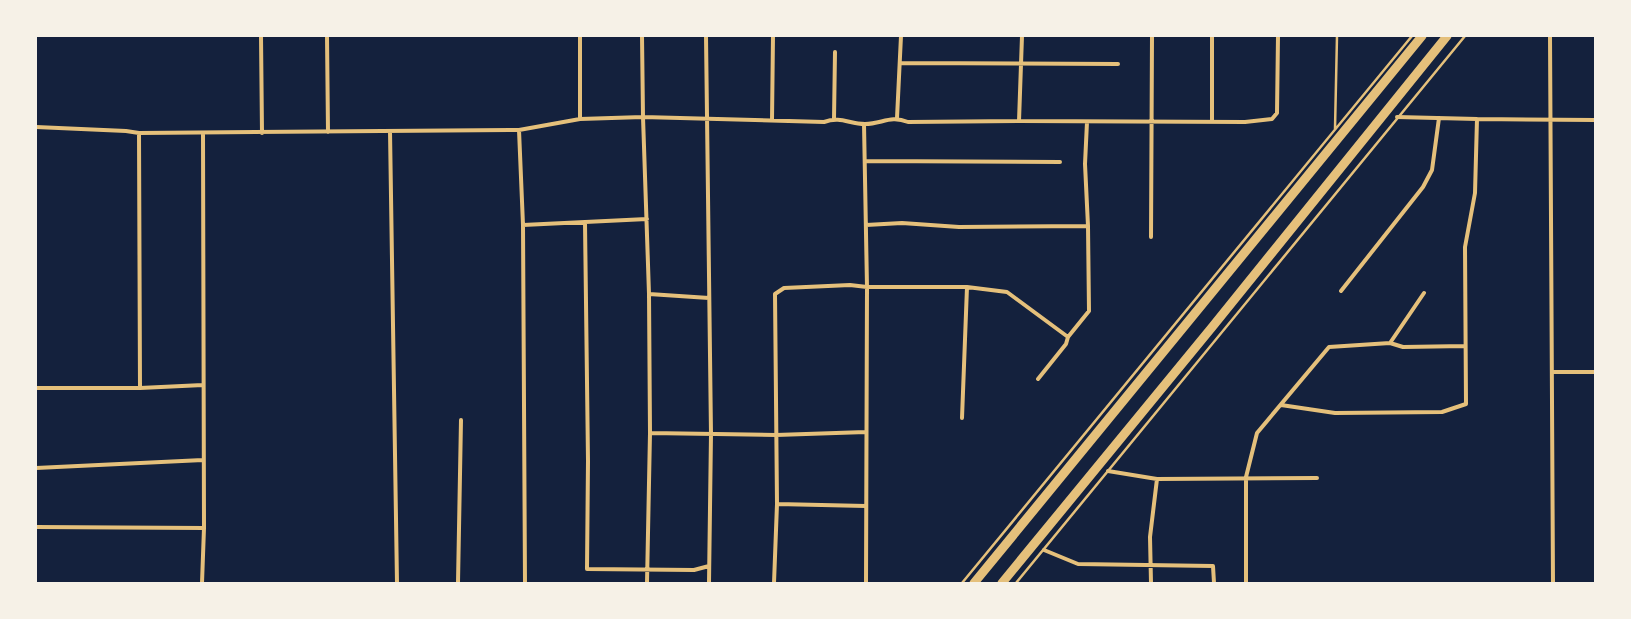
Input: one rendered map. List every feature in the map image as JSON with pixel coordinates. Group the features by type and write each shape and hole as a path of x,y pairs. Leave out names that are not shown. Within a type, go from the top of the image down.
{"highway":[{"path":"974,583 1422,36"},
{"path":"1002,583 1213,326 1447,36"}],"street":[{"path":"261,36 262,133"},
{"path":"327,36 328,132"},
{"path":"580,36 580,119"},
{"path":"642,36 649,294 650,433 647,583"},
{"path":"706,36 711,434 709,583"},
{"path":"772,120 773,36"},
{"path":"897,118 901,64 901,36"},
{"path":"1019,121 1022,36"},
{"path":"1151,237 1152,36"},
{"path":"1212,36 1212,121"},
{"path":"36,127 126,131 139,133 519,130 580,119 643,117 824,122 834,119 864,124 897,118 908,122 1245,122 1272,119 1277,113 1278,36"},
{"path":"1550,36 1553,583"},
{"path":"834,119 835,52"},
{"path":"901,64 1118,64"},
{"path":"1397,117 1595,120"},
{"path":"1341,291 1423,187 1432,170 1439,118"},
{"path":"1281,405 1335,413 1442,412 1466,404 1465,247 1474,193 1477,119"},
{"path":"1038,380 1066,344 1068,337 1089,311 1086,164 1087,122"},
{"path":"864,124 867,287 866,583"},
{"path":"519,130 523,225 525,583"},
{"path":"390,131 397,583"},
{"path":"139,133 140,388"},
{"path":"202,583 204,528 203,133"},
{"path":"865,161 1060,162"},
{"path":"523,225 647,219"},
{"path":"585,223 588,461 587,569 694,570 709,566"},
{"path":"866,225 902,223 959,227 1088,226"},
{"path":"774,583 777,504 775,294 784,288 850,285 867,287 968,287 1007,292 1068,337"},
{"path":"962,418 968,287"},
{"path":"1390,343 1424,293"},
{"path":"649,294 709,298"},
{"path":"1246,583 1246,477 1257,433 1329,347 1390,343 1403,347 1465,346"},
{"path":"1552,372 1595,372"},
{"path":"36,388 140,388 203,385"},
{"path":"458,583 461,420"},
{"path":"650,433 776,436 866,432"},
{"path":"36,468 204,460"},
{"path":"1108,471 1157,479 1246,477 1318,478"},
{"path":"1151,583 1150,537 1157,479"},
{"path":"777,504 866,506"},
{"path":"36,526 204,528"},
{"path":"1044,550 1078,564 1214,566 1214,583"}],"lane":[{"path":"1336,130 1337,36"},
{"path":"962,583 1412,36"},
{"path":"1016,583 1465,36"}]}
